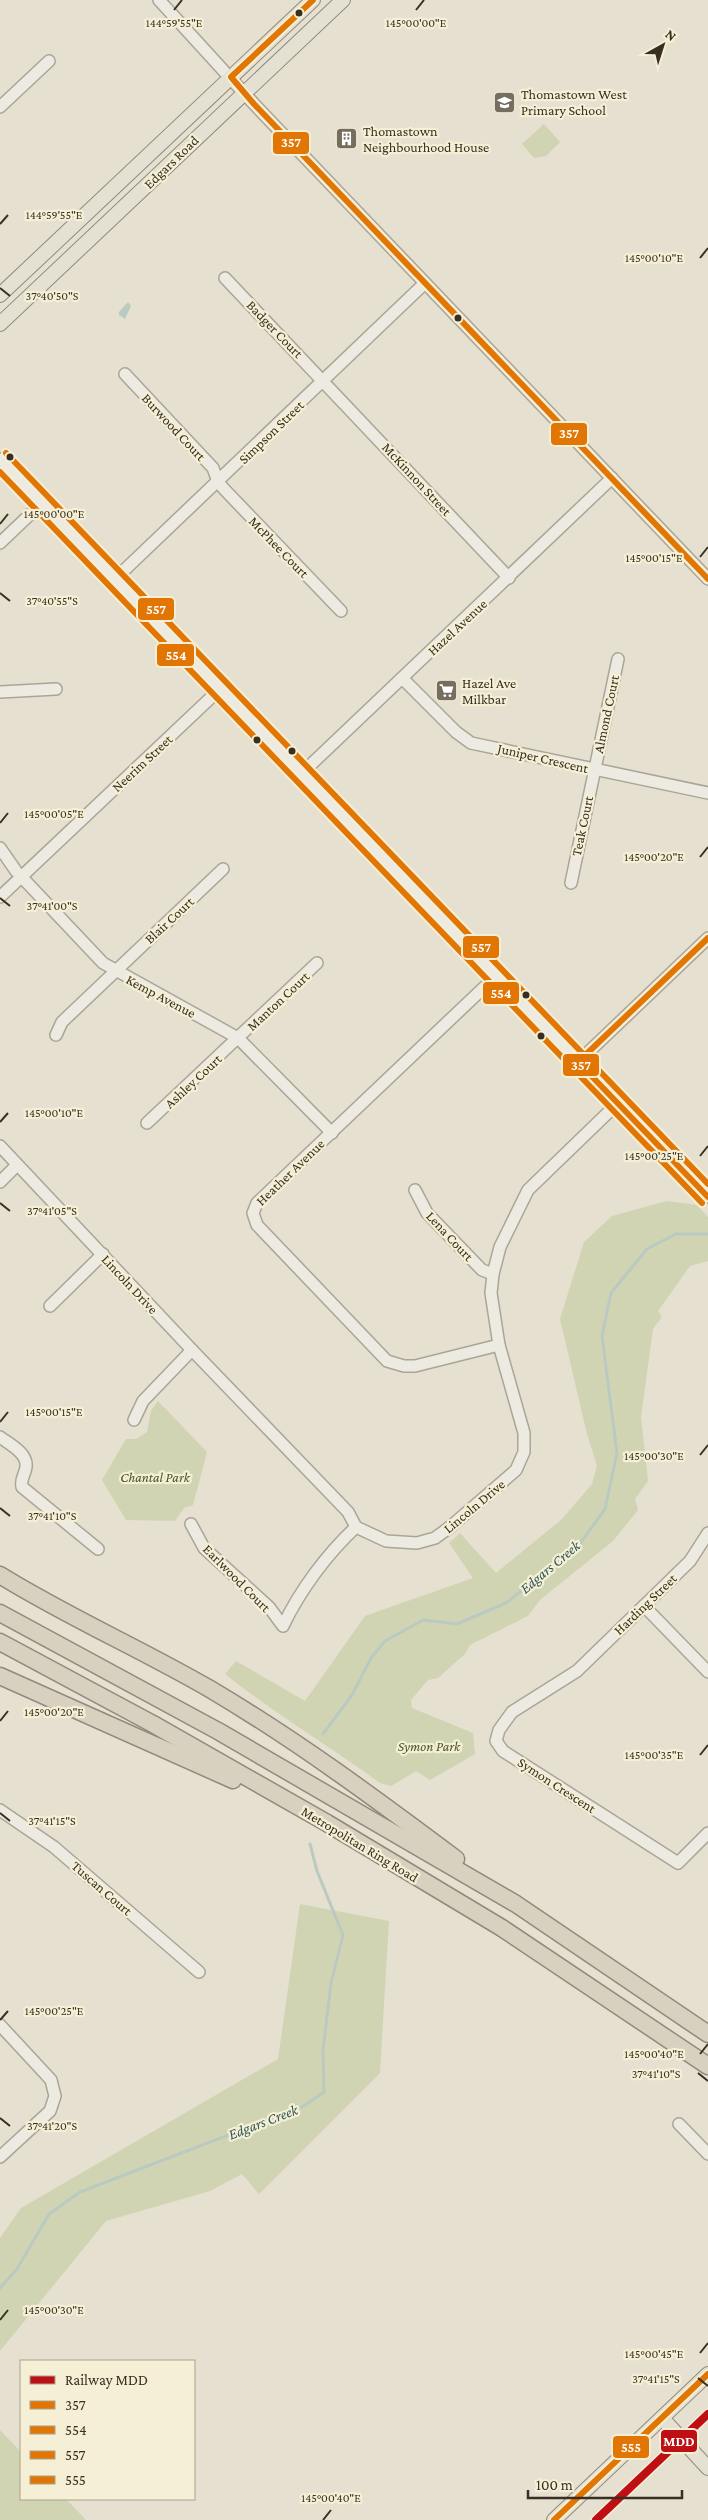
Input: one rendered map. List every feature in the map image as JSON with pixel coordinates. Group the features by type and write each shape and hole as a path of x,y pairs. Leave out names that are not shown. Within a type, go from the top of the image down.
{"highway":[{"path":"0,1575 77,1620 166,1664 300,1744 516,1904"},
{"name":"Metropolitan Ring Road","path":"0,1613 194,1718 516,1904 708,2034"},
{"name":"Metropolitan Ring Road","path":"0,1642 153,1724 326,1823 502,1928 708,2066"},
{"path":"0,1676 182,1756 326,1823"}],"main road":[{"name":"Edgars Road","path":"0,295 313,0"},
{"name":"Edgars Road","path":"0,324 343,0"},
{"path":"554,2520 708,2374"},
{"path":"662,2418 708,2468"}],"street":[{"path":"159,0 425,283 708,579"},
{"path":"0,108 50,61"},
{"name":"Badger Court","path":"225,278 324,381"},
{"name":"Simpson Street","path":"115,579 425,283"},
{"name":"Burwood Court","path":"125,374 213,468 218,482"},
{"name":"McKinnon Street","path":"324,381 509,578"},
{"path":"0,459 708,1197"},
{"name":"Hazel Avenue","path":"301,774 612,478"},
{"name":"McPhee Court","path":"218,482 341,611"},
{"path":"0,543 42,503"},
{"name":"Almond Court","path":"594,770 618,659"},
{"name":"Juniper Crescent","path":"402,678 456,732 471,742 708,793"},
{"path":"0,692 56,688"},
{"name":"Neerim Street","path":"0,897 220,690"},
{"name":"Teak Court","path":"571,883 594,770"},
{"name":"Kemp Avenue","path":"0,848 8,863 103,963 114,971 238,1038 332,1132"},
{"name":"Blair Court","path":"56,1035 62,1022 223,869"},
{"path":"578,1062 708,938"},
{"name":"Manton Court","path":"238,1038 317,963"},
{"name":"Heather Avenue","path":"496,977 257,1203 252,1213 257,1225 379,1353 394,1364 415,1366 499,1345"},
{"name":"Ashley Court","path":"147,1124 238,1038"},
{"name":"Lincoln Drive","path":"0,1146 16,1166 103,1254 192,1350 348,1512 356,1526 386,1541 417,1543 435,1538 450,1527 516,1470 524,1452 524,1433 499,1345 492,1307 493,1274 506,1230 528,1190 618,1103"},
{"path":"0,1182 16,1166"},
{"name":"Lena Court","path":"415,1190 427,1213 482,1270 493,1274"},
{"path":"50,1306 103,1254"},
{"path":"134,1420 143,1401 192,1350"},
{"path":"0,1437 24,1457 26,1467 21,1481 22,1487 98,1549"},
{"name":"Earlwood Court","path":"191,1524 204,1548 269,1606 283,1626 293,1605 342,1539 356,1526"},
{"name":"Harding Street","path":"577,1670 690,1561 708,1533"},
{"path":"644,1606 708,1672"},
{"name":"Symon Crescent","path":"577,1670 512,1712 499,1730 496,1741 503,1751 678,1863 708,1833"},
{"name":"Tuscan Court","path":"0,1810 54,1847 199,1972"},
{"path":"0,2025 51,2080 55,2096 50,2111 0,2157"},
{"path":"679,2124 708,2154"}],"green space":[{"path":"544,124 560,142 546,156 534,158 522,144"},
{"name":"Symon Park","path":"667,1201 697,1205 708,1217 708,1261 690,1266 658,1311 662,1317 653,1329 641,1417 648,1481 635,1499 638,1510 613,1541 540,1600 528,1616 470,1645 465,1654 438,1678 428,1680 411,1700 412,1708 473,1733 475,1754 430,1780 416,1771 391,1786 380,1783 225,1674 236,1661 305,1701 365,1616 473,1578 449,1543 460,1533 496,1573 562,1519 592,1484 597,1466 587,1434 560,1319 584,1242 612,1216"},
{"name":"Chantal Park","path":"158,1401 207,1452 193,1505 184,1508 175,1521 126,1520 102,1480 126,1439 136,1439 147,1432 151,1411"},
{"path":"300,1904 389,1921 380,2073 259,2194 242,2174 210,2191 106,2221 0,2351 0,2238 21,2208 278,2059"},
{"path":"0,2430 20,2451 20,2500 67,2500 86,2520 0,2520"}],"shaded area":[{"path":"128,302 131,306 125,319 119,315 119,312"}],"waterway":[{"name":"Edgars Creek","path":"323,1734 352,1695 371,1658 385,1641 423,1620 457,1624 506,1603 579,1545 605,1509 617,1453 602,1336 611,1293 647,1249 676,1234 708,1234"},
{"name":"Edgars Creek","path":"0,2288 17,2269 49,2214 80,2192 304,2106 324,2092 323,2050 331,1983 343,1935 317,1871 310,1844"}],"rail line":[{"name":"MDD","path":"596,2520 708,2414"}],"transit line":[{"name":"357","path":"313,0 231,77 254,104 708,579"},
{"name":"557","path":"6,453 708,1184"},
{"name":"554","path":"0,472 702,1203"},
{"name":"357","path":"708,938 578,1062 708,1197"},
{"name":"555","path":"554,2520 708,2374"}],"place":[{"name":"Thomastown West Primary School","path":"505,102"},
{"name":"Thomastown Neighbourhood House","path":"347,139"},
{"name":"Hazel Ave Milkbar","path":"446,691"}]}
